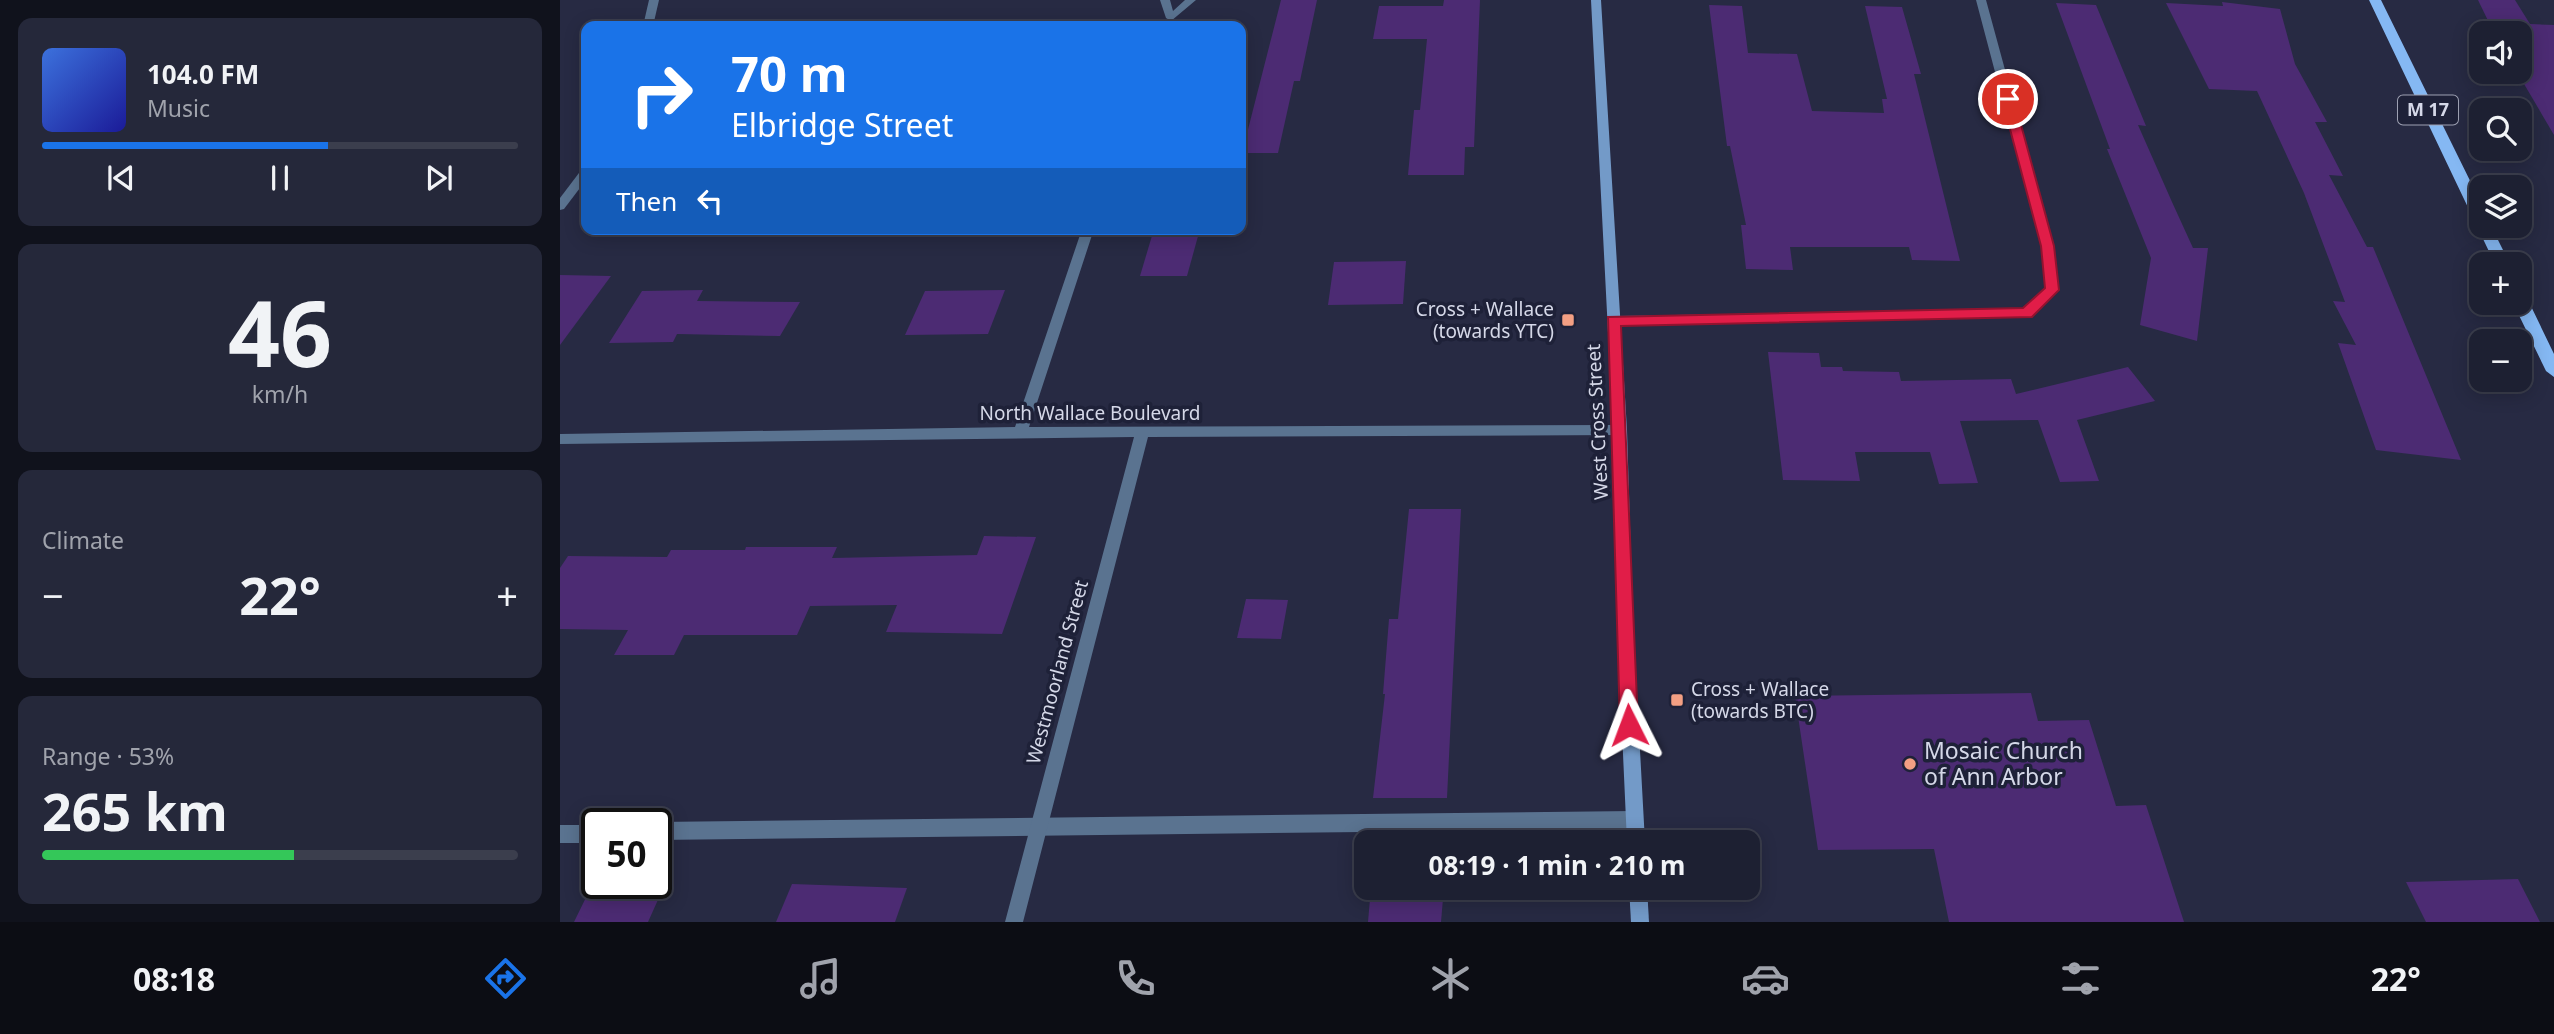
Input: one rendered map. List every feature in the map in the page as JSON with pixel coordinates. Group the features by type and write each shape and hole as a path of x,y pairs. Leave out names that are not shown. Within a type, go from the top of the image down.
{"main road":[{"name":"West Cross Street","path":"1596,0 1620,430 1624,608 1635,830"},
{"name":"M 17","path":"2375,0 2469,193"},
{"path":"2527,315 2554,371"},
{"path":"1639,900 1640,922"}],"street":[{"path":"649,21 654,0"},
{"path":"1165,0 1168,21"},
{"path":"1169,21 1191,0"},
{"path":"1614,321 2027,314 2052,290 2047,246 1981,0"},
{"path":"560,206 581,179"},
{"path":"1020,432 1086,235"},
{"name":"North Wallace Boulevard","path":"560,439 1020,432 1620,430"},
{"name":"Westmoorland Street","path":"1014,922 1142,432"},
{"path":"672,831 1634,820"},
{"path":"560,834 581,834"}],"building":[{"path":"1281,0 1317,0 1300,81 1294,81 1278,153 1246,153 1246,137"},
{"path":"1444,0 1480,0 1474,147 1465,147 1464,175 1408,175 1414,110 1420,110 1427,39 1373,39 1379,6 1443,6"},
{"path":"2478,0 2515,0 2528,21 2488,21"},
{"path":"2222,2 2280,9 2295,64 2327,122 2315,122 2343,176 2329,175 2367,247 2373,247 2461,460 2376,450 2338,343 2356,345 2333,301 2345,302 2304,193 2257,91 2209,89 2166,3 2223,6"},
{"path":"2056,3 2096,5 2146,126 2138,125 2193,248 2208,248 2197,341 2140,325 2151,258 2107,149 2110,149"},
{"path":"1709,5 1742,6 1748,53 1797,54 1812,111 1884,113 1882,99 1887,99 1865,6 1902,7 1921,74 1914,74 1960,261 1912,260 1909,247 1790,247 1793,270 1746,269 1741,225 1746,225 1730,146 1727,146"},
{"path":"2532,24 2554,25 2554,135 2524,84 2532,84"},
{"path":"1152,235 1198,235 1187,276 1140,276"},
{"path":"1406,261 1403,304 1328,305 1334,262"},
{"path":"560,275 611,276 560,345"},
{"path":"703,290 697,301 800,302 780,336 677,334 673,342 609,343 642,291"},
{"path":"1005,290 988,334 905,335 925,291"},
{"path":"1768,352 1819,353 1821,367 1842,367 1843,371 1899,372 1901,381 2011,379 2016,394 2128,367 2155,401 2077,420 2099,481 2060,482 2038,420 1960,421 1978,483 1939,484 1930,452 1855,452 1860,481 1783,480"},
{"path":"1409,509 1461,509 1447,798 1373,798 1385,694 1389,619 1398,619"},
{"path":"984,536 1036,537 1002,634 886,632 897,605 810,606 797,635 684,635 674,655 614,655 628,630 560,629 560,568 568,556 667,557 671,550 745,550 746,547 837,547 832,558 977,555"},
{"path":"1246,599 1288,600 1281,639 1237,638"},
{"path":"2031,693 2038,721 2089,720 2116,806 2146,805 2184,922 1949,922 1934,849 1818,850 1795,696"},
{"path":"2518,879 2540,922 2426,922 2406,882"},
{"path":"792,884 907,888 895,922 776,922"},
{"path":"585,899 658,899 648,922 574,922"},
{"path":"1370,900 1443,900 1441,922 1368,922"}],"place":[{"name":"Cross + Wallace (towards YTC)","path":"1568,320"},
{"name":"Cross + Wallace (towards BTC)","path":"1677,700"},
{"name":"Mosaic Church of Ann Arbor","path":"1910,764"}],"route":[{"path":"1629,725 1614,321 2027,314 2052,290 2047,246 2008,99"}]}
